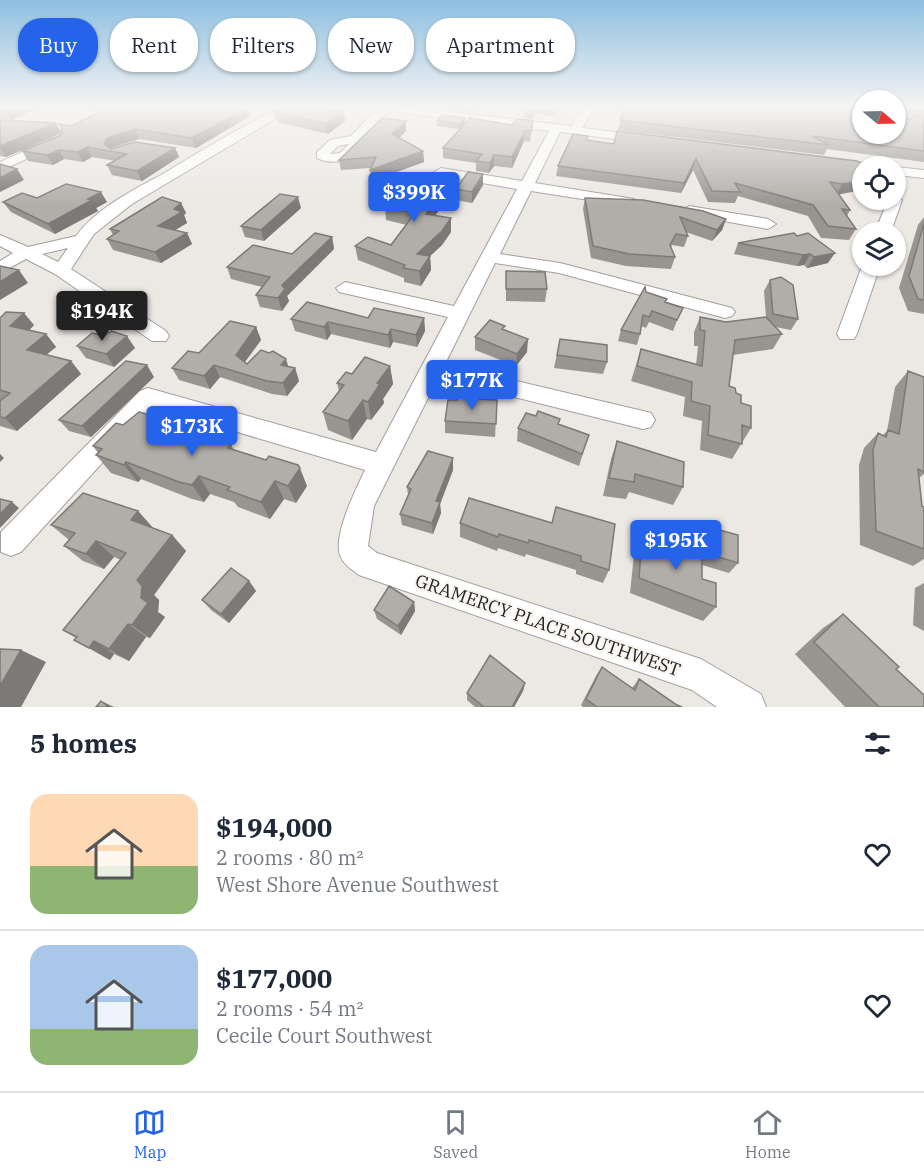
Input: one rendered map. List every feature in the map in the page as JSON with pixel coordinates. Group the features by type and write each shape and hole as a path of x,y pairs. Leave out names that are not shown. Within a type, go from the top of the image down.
{"street":[{"path":"0,167 59,140"},
{"path":"61,270 88,231 127,201 229,140"},
{"path":"11,542 148,397 381,464 527,186 558,140"},
{"path":"648,140 656,141"},
{"path":"181,152 202,155"},
{"path":"441,172 650,205"},
{"path":"906,172 924,174"},
{"path":"672,208 768,224"},
{"path":"0,240 61,270 159,336"},
{"path":"0,268 25,253 80,240"},
{"path":"489,257 560,268 725,312"},
{"path":"847,334 867,276"},
{"path":"345,288 459,314"},
{"path":"432,369 643,420"},
{"name":"GRAMERCY PLACE SOUTHWEST","path":"381,464 361,505 353,544 353,552 369,565 701,676 748,707"}],"building":[{"path":"0,140 15,140 0,146"},
{"path":"49,140 106,140 104,144 111,149 135,142 175,148 137,171 107,165 127,154 87,147 78,152 59,150 47,155 22,151"},
{"path":"359,140 403,140 423,151 370,170 376,157 339,160"},
{"path":"450,140 521,140 512,157 494,155 490,163 476,161 482,154 443,148"},
{"path":"570,140 614,144 615,140 689,140 852,160 852,182 830,182 850,210 842,209 852,223 852,229 828,226 813,205 735,183 740,192 712,191 696,159 684,183 558,166"},
{"path":"787,140 820,140 829,145"},
{"path":"906,140 924,140 924,151 872,144 906,144"},
{"path":"0,164 17,169 0,178"},
{"path":"468,172 483,174 472,192 456,189"},
{"path":"421,173 453,178 426,214 451,218 442,231 417,254 430,256 420,271 403,268 405,265 355,246 368,237 391,245 415,213 385,206 395,194 402,195"},
{"path":"66,184 101,192 88,199 92,200 48,224 3,202 22,193 37,198"},
{"path":"280,194 298,197 261,230 241,226"},
{"path":"162,197 181,203 174,209 182,212 158,226 187,233 155,252 107,239 119,231 110,229"},
{"path":"585,198 643,200 703,211 726,219 717,230 680,217 688,236 676,234 670,245 675,257 629,254 593,246"},
{"path":"924,223 924,300 918,299 909,276"},
{"path":"315,233 332,237 282,285 285,289 278,298 256,295 270,277 227,267 253,245 292,254"},
{"path":"794,233 797,236 808,233 835,253 814,257 810,254 803,255 738,243"},
{"path":"0,266 19,270 0,282"},
{"path":"506,271 545,272 547,289 506,289"},
{"path":"781,277 793,285 798,319 773,314 770,280"},
{"path":"645,287 646,292 667,299 665,302 683,308 677,320 652,311 649,317 643,315 640,334 621,330"},
{"path":"307,302 368,318 374,308 424,318 416,335 391,329 388,335 328,322 324,327 291,319"},
{"path":"6,312 24,313 10,326 46,334 27,350 71,361 5,418 0,417 0,401 10,393 0,390 0,318"},
{"path":"700,317 726,322 766,317 782,334 735,340 729,386 735,388 736,393 741,395 741,403 751,406 751,428 742,425 742,444 708,435 710,406 691,401 692,382 637,366 641,349 702,366 705,331 700,330"},
{"path":"490,320 505,326 502,329 528,339 517,354 475,337"},
{"path":"230,321 256,327 236,355 247,364 261,350 269,353 273,351 286,359 281,365 295,368 283,383 267,381 214,365 204,376 172,368 188,351 199,353"},
{"path":"111,331 127,336 106,354 77,346 92,333 104,336"},
{"path":"560,339 607,345 607,362 557,355"},
{"path":"365,357 390,366 377,383 380,384 368,402 363,400 348,421 323,412 344,385 337,383 346,372 352,374"},
{"path":"126,361 147,365 82,426 59,420"},
{"path":"908,371 924,377 924,472 918,469 922,506 924,507 924,549 876,531 873,450 878,433 886,437 888,430 899,434"},
{"path":"457,398 497,400 496,424 445,421 448,400 457,400"},
{"path":"538,411 560,419 558,424 589,435 582,454 518,428 526,413 536,416"},
{"path":"139,412 174,422 169,428 200,438 204,433 224,439 222,441 231,445 228,448 266,460 269,456 298,465 300,468 288,486 275,481 261,502 227,490 230,487 199,476 192,485 126,462 124,465 96,455 102,449 93,446 116,423 123,425"},
{"path":"617,441 684,462 683,487 635,474 634,482 609,478"},
{"path":"428,451 453,458 436,501 440,502 432,523 400,514 411,489 407,487"},
{"path":"83,493 138,511 131,520 172,535 137,580 142,586 141,598 148,603 132,625 128,624 109,649 94,641 89,648 74,640 77,637 63,630 126,553 96,541 86,554 64,546 75,533 51,525"},
{"path":"469,498 552,523 556,507 615,524 609,570 581,561 581,556 529,540 528,543 499,534 498,537 460,523"},
{"path":"0,499 12,502 0,514"},
{"path":"705,526 738,535 738,563 705,553"},
{"path":"642,538 702,556 702,579 716,583 716,607 639,578"},
{"path":"231,568 249,581 221,614 202,600"},
{"path":"389,586 414,602 398,626 374,610"},
{"path":"843,614 899,667 896,669 924,695 924,707 879,707 814,642"},
{"path":"0,649 21,650 0,686"},
{"path":"490,655 525,683 512,707 484,707 467,693"},
{"path":"602,667 635,690 639,679 682,707 597,707 586,699"},
{"path":"101,701 109,707 96,707"}]}
